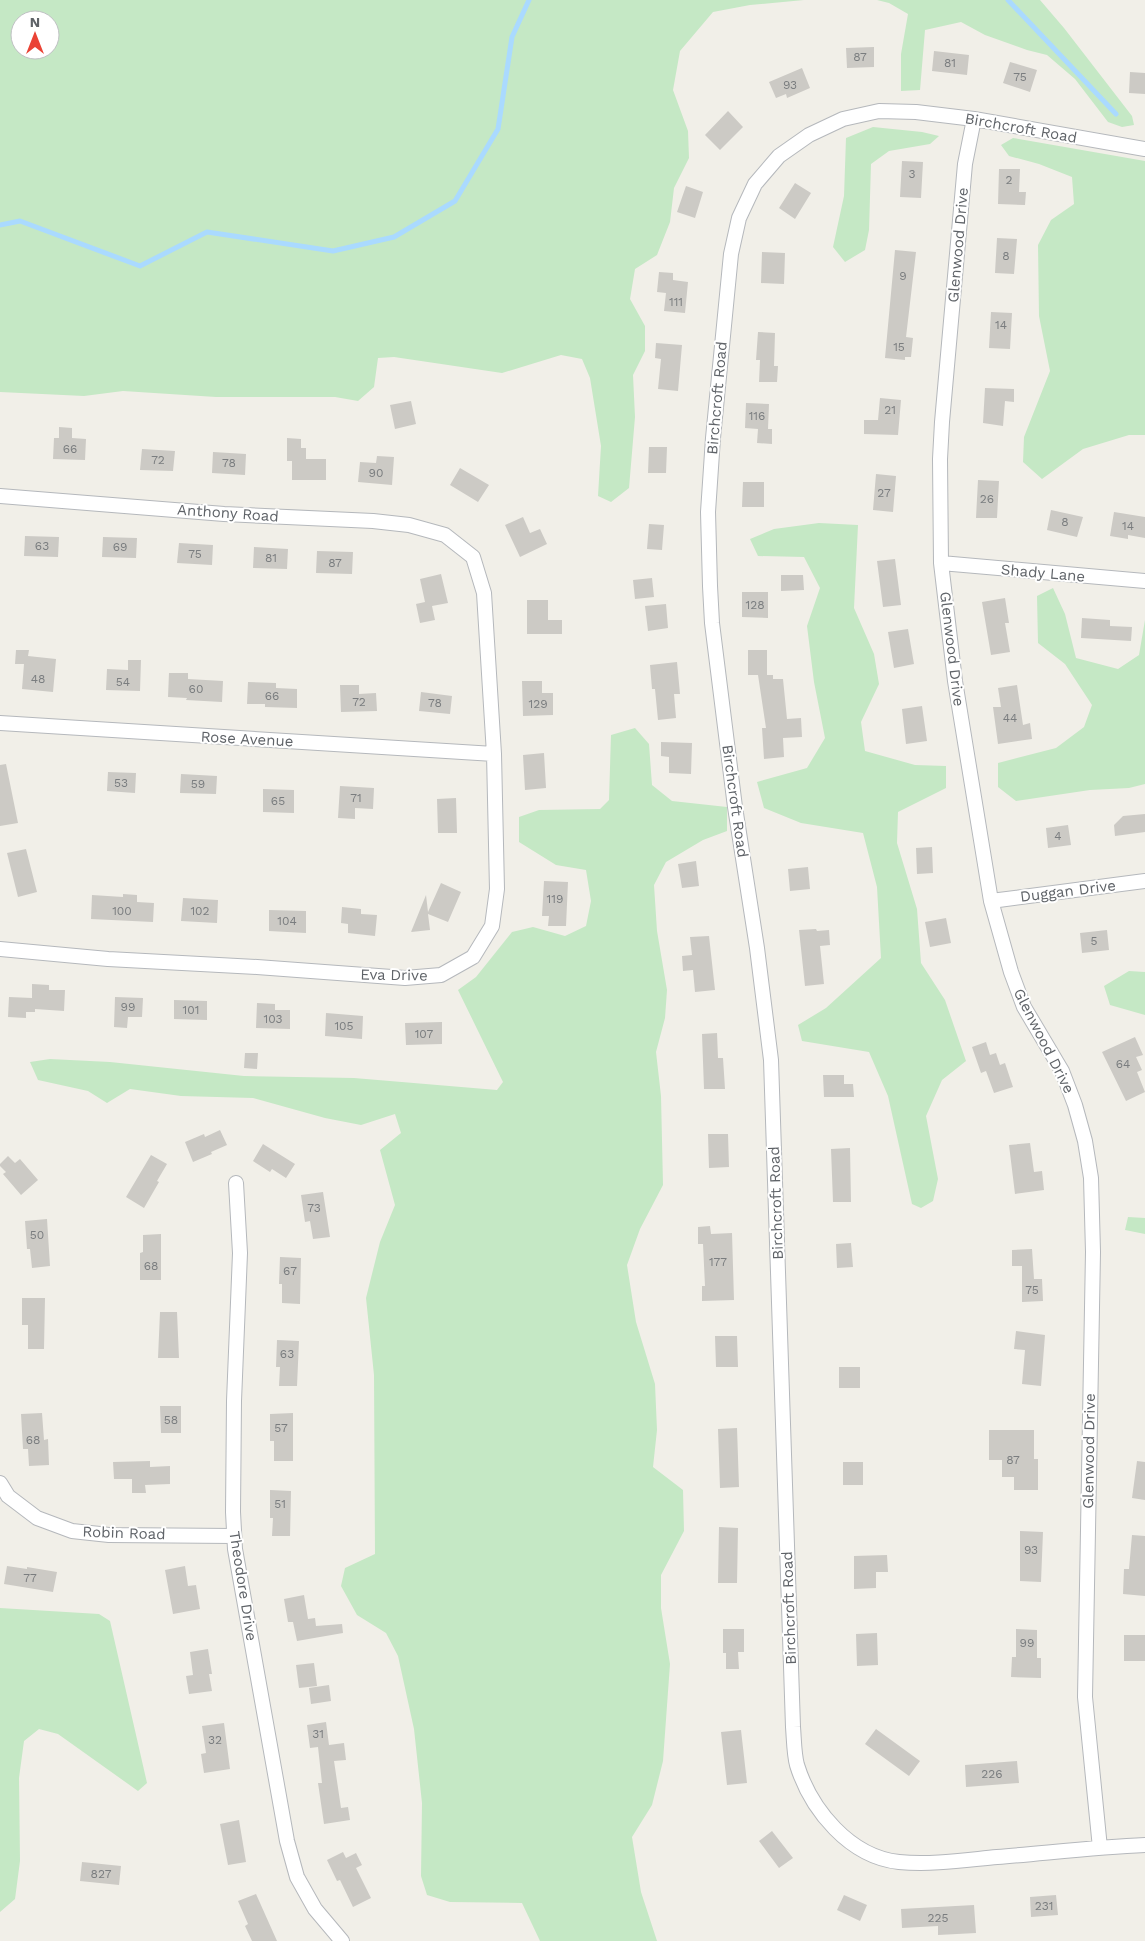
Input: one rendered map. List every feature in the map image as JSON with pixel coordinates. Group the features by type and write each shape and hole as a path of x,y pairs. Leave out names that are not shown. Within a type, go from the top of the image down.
{"street":[{"name":"Birchcroft Road","path":"1145,149 974,119 916,112 879,112 843,119 809,134 779,156 755,184 739,218 731,254 713,438 708,512 712,623 771,1060 793,1728 797,1764 812,1798 833,1828 862,1851 897,1862 934,1863 1145,1845"},
{"name":"Glenwood Drive","path":"974,119 965,164 942,422 940,459 941,563 955,681 991,901 1010,972 1024,1007 1062,1071 1075,1105 1085,1141 1091,1178 1093,1252 1085,1697 1100,1848"},
{"name":"Anthony Road","path":"0,496 224,514 372,521 409,525 445,536 454,542"},
{"name":"Eva Drive","path":"0,949 108,959 257,967 405,978 442,975 473,957 492,926 497,889 494,754 484,593 473,558 454,542"},
{"name":"Shady Lane","path":"941,563 1145,582"},
{"name":"Rose Avenue","path":"0,723 494,754"},
{"name":"Duggan Drive","path":"991,901 1145,881"},
{"name":"Theodore Drive","path":"236,1183 240,1253 234,1401 234,1536 241,1586 287,1842 297,1877 315,1909 342,1941"},
{"name":"Robin Road","path":"0,1483 8,1496 38,1518 72,1531 109,1534 234,1536"}],"green space":[{"path":"0,0 804,0 750,5 713,12 680,51 673,90 688,131 689,158 674,188 670,222 657,255 635,269 630,299 645,326 645,351 633,375 635,417 629,488 611,502 598,496 601,446 590,378 582,359 561,355 502,373 394,357 378,358 374,387 358,401 335,397 216,397 123,391 84,396 0,392"},
{"path":"877,0 1040,0 1132,116 1134,125 1122,127 1108,122 1075,79 1047,55 985,35 961,22 925,30 920,90 901,91 901,54 908,14 889,3"},
{"path":"873,127 922,132 939,136 930,144 889,151 871,164 869,230 865,250 845,262 833,247 844,196 846,138"},
{"path":"1013,138 1145,161 1145,435 1129,435 1083,449 1042,479 1023,462 1024,437 1050,371 1039,316 1038,245 1051,220 1074,204 1072,177 1039,164 1009,156 1001,145"},
{"path":"819,523 858,525 854,608 874,654 879,684 861,722 865,751 915,765 946,766 946,788 898,812 897,843 917,909 921,963 945,1000 966,1061 942,1080 926,1116 938,1179 933,1201 921,1208 912,1204 888,1096 869,1052 802,1041 798,1025 826,1008 881,958 877,887 863,833 801,823 764,808 757,782 807,768 825,738 814,682 807,626 820,588 804,557 758,556 750,539 774,529"},
{"path":"1053,588 1065,614 1076,658 1118,669 1139,655 1145,620 1145,784 1129,788 1090,790 1016,801 998,787 998,763 1056,748 1084,727 1092,705 1065,664 1038,643 1037,596"},
{"path":"635,728 649,744 652,785 672,801 727,807 727,831 703,840 666,862 654,885 657,931 667,990 665,1018 656,1052 661,1096 663,1185 640,1229 627,1265 636,1322 655,1384 657,1430 653,1467 683,1490 684,1531 661,1575 661,1608 670,1664 663,1761 652,1805 632,1837 641,1892 657,1941 540,1941 522,1903 450,1902 427,1895 421,1876 422,1803 414,1729 398,1656 386,1633 357,1615 341,1586 345,1568 375,1554 374,1375 366,1298 380,1242 395,1205 380,1150 401,1133 395,1114 361,1125 325,1118 253,1098 181,1096 130,1089 107,1103 88,1091 38,1080 30,1062 50,1059 110,1062 244,1076 354,1078 497,1090 503,1082 458,990 476,977 512,932 533,927 565,936 586,926 591,901 586,870 556,865 519,842 519,817 539,810 600,809 609,800 611,735"},
{"path":"1129,971 1145,972 1145,1015 1110,1005 1104,986"},
{"path":"1128,1217 1145,1218 1145,1234 1125,1230"},
{"path":"0,1608 99,1614 110,1621 147,1783 138,1791 58,1734 39,1729 24,1741 19,1778 20,1861 15,1899 0,1912"}],"building":[{"path":"874,47 874,67 847,68 846,48"},
{"path":"934,51 969,55 967,75 932,71"},
{"path":"1010,62 1037,70 1030,92 1003,83"},
{"path":"802,68 810,88 787,98 786,94 776,98 769,82"},
{"path":"1130,72 1145,73 1145,94 1129,93"},
{"path":"728,111 743,127 720,150 705,135"},
{"path":"902,161 923,162 921,198 900,197"},
{"path":"999,169 1020,169 1019,192 1026,192 1025,205 998,204"},
{"path":"795,183 811,193 795,219 779,208"},
{"path":"686,186 703,192 695,218 677,212"},
{"path":"997,238 1017,239 1014,274 995,273"},
{"path":"895,250 916,252 906,337 913,338 911,357 905,357 905,360 885,358"},
{"path":"762,252 785,253 784,284 761,283"},
{"path":"659,272 673,273 673,280 688,282 685,313 664,311 666,293 657,292"},
{"path":"991,312 1012,313 1010,349 989,348"},
{"path":"758,332 775,333 774,366 778,366 777,382 759,382 760,360 756,360"},
{"path":"656,343 682,345 678,391 658,389 661,359 655,358"},
{"path":"985,388 1014,389 1014,402 1005,401 1003,426 983,423"},
{"path":"880,398 901,400 898,435 864,434 864,420 878,420"},
{"path":"411,401 416,424 395,429 390,405"},
{"path":"746,403 769,404 768,429 772,429 772,444 757,443 758,429 745,428"},
{"path":"59,427 72,428 72,438 86,439 85,460 53,459 54,438 59,438"},
{"path":"287,438 301,439 301,448 306,448 306,459 326,459 326,480 292,480 292,461 287,461"},
{"path":"649,447 667,447 666,473 648,473"},
{"path":"142,449 175,451 173,471 140,470"},
{"path":"213,452 246,454 245,475 212,473"},
{"path":"377,456 394,457 392,485 358,482 360,462 376,463"},
{"path":"460,468 489,485 478,502 450,485"},
{"path":"876,474 896,476 893,512 873,510"},
{"path":"978,480 999,481 997,518 976,518"},
{"path":"743,482 764,482 764,507 742,507"},
{"path":"1051,510 1083,517 1077,537 1047,530"},
{"path":"1114,512 1145,517 1145,538 1128,535 1128,539 1110,536"},
{"path":"523,517 530,533 540,529 547,544 520,557 505,525"},
{"path":"649,524 664,525 662,550 647,549"},
{"path":"25,536 59,537 58,557 24,556"},
{"path":"103,537 137,538 136,558 102,557"},
{"path":"179,543 213,545 212,565 177,563"},
{"path":"254,547 288,549 287,569 253,568"},
{"path":"317,551 353,552 352,574 316,573"},
{"path":"895,559 901,605 883,607 877,561"},
{"path":"441,574 448,603 432,606 435,620 420,623 416,604 425,602 420,579"},
{"path":"781,575 803,575 804,590 781,591"},
{"path":"652,578 654,597 635,599 633,580"},
{"path":"742,592 768,592 768,618 742,617"},
{"path":"1005,598 1009,623 1005,623 1010,652 991,655 982,602"},
{"path":"527,600 548,600 548,620 562,620 562,634 527,634"},
{"path":"666,604 668,628 648,631 645,606"},
{"path":"1082,618 1110,620 1110,626 1132,627 1131,641 1081,638"},
{"path":"908,629 914,664 894,668 888,632"},
{"path":"16,650 29,650 28,656 56,659 53,692 22,689 24,664 15,664"},
{"path":"748,650 767,650 767,675 773,675 773,679 783,679 787,719 801,718 802,737 783,738 784,757 764,759 762,728 766,728 758,675 748,675"},
{"path":"128,660 141,660 140,691 106,690 107,669 128,670"},
{"path":"677,662 680,694 674,694 676,718 658,720 650,665"},
{"path":"169,673 188,673 188,679 223,681 222,702 168,697"},
{"path":"522,681 542,681 542,693 553,693 553,715 523,716"},
{"path":"248,682 276,683 276,688 297,689 297,708 265,707 265,704 247,704"},
{"path":"340,685 359,685 359,694 376,693 377,711 341,712"},
{"path":"1017,685 1023,725 1030,723 1032,739 998,744 993,707 1001,707 998,688"},
{"path":"421,692 452,696 450,714 419,711"},
{"path":"922,706 927,741 906,744 902,709"},
{"path":"661,742 692,743 691,774 669,773 669,757 661,756"},
{"path":"544,753 546,788 525,790 523,755"},
{"path":"6,764 18,823 0,826 0,765"},
{"path":"108,772 136,773 135,793 107,791"},
{"path":"181,774 217,776 216,794 180,793"},
{"path":"340,786 374,788 373,809 355,808 355,819 338,818"},
{"path":"263,789 294,790 294,813 263,812"},
{"path":"456,798 457,833 438,833 437,799"},
{"path":"1145,814 1145,832 1115,836 1114,825 1123,816"},
{"path":"1068,825 1071,845 1048,848 1046,828"},
{"path":"932,847 933,873 917,874 916,848"},
{"path":"26,849 37,892 18,897 7,853"},
{"path":"696,861 699,886 682,888 678,864"},
{"path":"808,867 810,889 790,891 788,869"},
{"path":"544,881 568,882 566,926 548,926 549,916 542,916"},
{"path":"441,883 461,892 448,922 428,914 430,930 411,932 426,895 428,912"},
{"path":"123,894 137,895 137,902 154,903 153,922 91,919 92,895 123,897"},
{"path":"183,898 218,900 217,923 181,921"},
{"path":"342,907 361,909 361,914 377,915 375,936 348,933 348,924 341,923"},
{"path":"269,910 306,911 306,933 269,931"},
{"path":"946,918 951,943 930,947 925,922"},
{"path":"816,929 817,931 829,930 830,945 820,946 824,984 805,986 799,930"},
{"path":"1107,930 1109,950 1082,953 1080,933"},
{"path":"709,936 715,990 695,992 693,970 683,971 682,956 692,955 690,937"},
{"path":"32,984 49,985 49,990 65,990 64,1011 35,1009 35,1012 26,1012 26,1018 8,1017 9,997 32,998"},
{"path":"115,997 143,998 142,1017 128,1017 127,1028 114,1027"},
{"path":"174,1000 207,1001 207,1020 174,1019"},
{"path":"257,1003 275,1004 275,1010 290,1010 290,1029 256,1028"},
{"path":"326,1013 363,1016 362,1039 325,1036"},
{"path":"442,1022 442,1044 406,1045 405,1023"},
{"path":"717,1033 718,1058 723,1058 725,1089 704,1089 702,1034"},
{"path":"1135,1037 1143,1055 1136,1057 1142,1070 1137,1072 1145,1092 1126,1101 1102,1052"},
{"path":"986,1042 990,1055 996,1053 1000,1065 1005,1063 1013,1087 994,1093 986,1071 981,1073 972,1047"},
{"path":"245,1053 258,1053 257,1069 244,1068"},
{"path":"823,1075 844,1075 844,1084 853,1084 854,1097 824,1097"},
{"path":"220,1130 227,1145 193,1162 185,1142 204,1134 205,1137"},
{"path":"708,1134 728,1134 729,1167 709,1168"},
{"path":"1030,1143 1034,1172 1042,1171 1044,1190 1015,1194 1009,1145"},
{"path":"263,1144 295,1164 286,1178 272,1169 270,1172 253,1161"},
{"path":"850,1148 851,1202 833,1202 831,1149"},
{"path":"151,1155 167,1164 144,1208 126,1197"},
{"path":"8,1156 15,1163 20,1159 38,1180 21,1195 3,1174 6,1172 0,1166"},
{"path":"323,1192 330,1237 313,1239 310,1221 305,1222 301,1195"},
{"path":"47,1219 50,1266 32,1268 30,1249 27,1249 25,1221"},
{"path":"710,1226 711,1234 732,1233 734,1300 702,1301 702,1286 705,1286 703,1244 698,1244 698,1227"},
{"path":"161,1234 161,1280 140,1280 140,1253 143,1252 143,1235"},
{"path":"851,1243 853,1267 837,1268 836,1244"},
{"path":"1032,1249 1034,1279 1042,1279 1043,1301 1022,1302 1022,1266 1012,1266 1012,1250"},
{"path":"280,1257 301,1258 300,1304 282,1303 282,1284 279,1284"},
{"path":"22,1298 45,1298 44,1349 28,1349 28,1325 22,1325"},
{"path":"160,1312 177,1312 179,1358 158,1358"},
{"path":"1016,1331 1045,1335 1041,1386 1022,1384 1025,1350 1014,1349"},
{"path":"715,1336 737,1336 738,1367 716,1367"},
{"path":"277,1340 299,1341 297,1386 279,1386 280,1367 276,1367"},
{"path":"839,1367 860,1367 860,1388 839,1388"},
{"path":"160,1406 181,1406 181,1433 161,1433"},
{"path":"42,1413 44,1440 48,1439 49,1465 29,1466 28,1449 23,1449 21,1414"},
{"path":"293,1413 293,1461 274,1461 274,1441 270,1441 270,1414"},
{"path":"737,1428 739,1487 720,1488 718,1429"},
{"path":"989,1430 1034,1430 1034,1459 1038,1459 1038,1490 1014,1490 1014,1477 1002,1477 1002,1460 989,1460"},
{"path":"150,1461 150,1467 170,1466 170,1484 145,1485 146,1493 132,1493 132,1479 114,1479 113,1462"},
{"path":"1137,1461 1145,1462 1145,1500 1132,1498"},
{"path":"843,1462 863,1462 863,1485 843,1485"},
{"path":"270,1490 291,1491 290,1536 272,1536 273,1518 270,1518"},
{"path":"719,1527 738,1528 737,1583 718,1583"},
{"path":"1020,1531 1043,1532 1041,1582 1020,1581"},
{"path":"1132,1535 1145,1536 1145,1596 1123,1594 1124,1569 1129,1569"},
{"path":"887,1555 888,1572 876,1572 876,1588 854,1589 854,1556"},
{"path":"7,1566 57,1572 53,1592 4,1584"},
{"path":"185,1566 188,1586 196,1585 200,1609 173,1614 165,1570"},
{"path":"304,1595 308,1619 315,1618 316,1626 342,1624 343,1633 297,1641 293,1622 288,1622 284,1599"},
{"path":"723,1629 744,1629 744,1652 738,1652 739,1669 726,1669 726,1653 723,1653"},
{"path":"1016,1629 1037,1630 1037,1658 1041,1658 1041,1678 1011,1677 1012,1657 1016,1657"},
{"path":"877,1633 878,1665 857,1666 856,1634"},
{"path":"1124,1635 1145,1635 1145,1661 1124,1661"},
{"path":"208,1649 212,1674 209,1674 212,1691 189,1694 186,1676 193,1675 190,1652"},
{"path":"314,1663 317,1686 299,1688 296,1665"},
{"path":"329,1685 331,1701 311,1704 309,1688"},
{"path":"326,1722 329,1745 344,1743 346,1760 334,1761 341,1808 348,1807 350,1820 324,1824 318,1783 322,1783 318,1747 310,1748 307,1725"},
{"path":"224,1723 230,1769 204,1773 201,1754 206,1753 202,1726"},
{"path":"876,1729 920,1761 909,1776 865,1744"},
{"path":"741,1730 747,1783 727,1785 721,1732"},
{"path":"1017,1761 1019,1783 966,1787 965,1765"},
{"path":"239,1820 246,1862 228,1865 220,1824"},
{"path":"772,1831 793,1858 779,1868 759,1841"},
{"path":"343,1852 346,1858 356,1853 362,1865 356,1868 371,1898 353,1907 340,1880 337,1881 327,1860"},
{"path":"82,1862 121,1866 119,1885 80,1881"},
{"path":"256,1894 277,1941 252,1941 245,1926 248,1924 238,1901"},
{"path":"844,1895 867,1905 860,1921 837,1910"},
{"path":"1056,1895 1058,1915 1031,1917 1030,1897"},
{"path":"974,1905 976,1933 938,1935 938,1926 902,1928 901,1909"}],"waterway":[{"path":"0,225 20,221 140,266 207,232 333,251 394,237 455,201 498,129 512,37 529,0"},
{"path":"1008,0 1116,114"}]}
